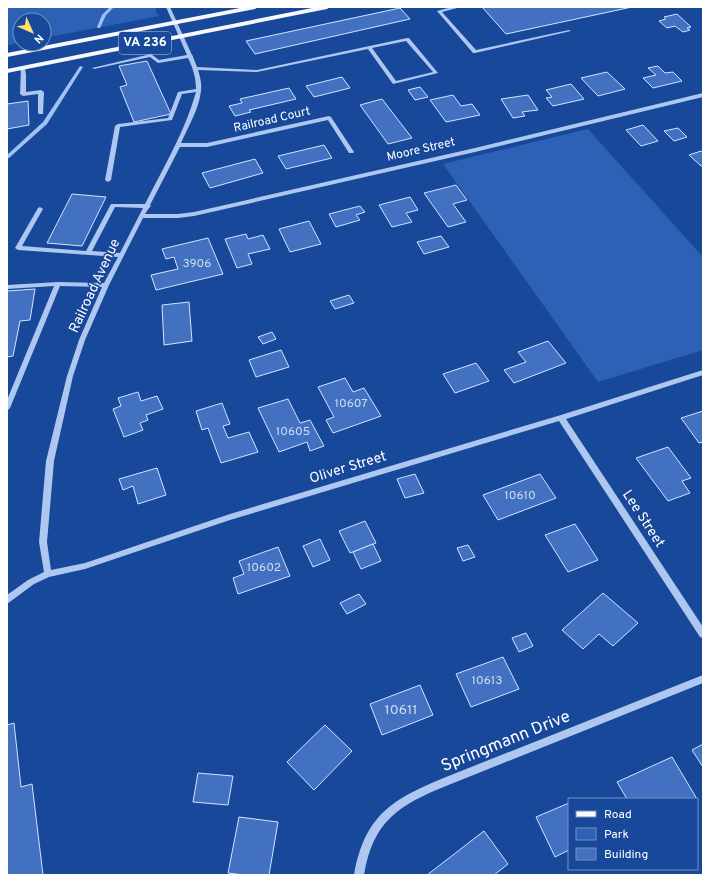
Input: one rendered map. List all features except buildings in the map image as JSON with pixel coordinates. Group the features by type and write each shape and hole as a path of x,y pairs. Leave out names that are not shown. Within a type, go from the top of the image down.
{"main road":[{"name":"VA 236","path":"7,56 255,7"},
{"name":"VA 236","path":"7,71 327,7"}],"street":[{"name":"Railroad Avenue","path":"48,574 43,542 50,461 70,376 82,340 106,285 148,206 178,145 199,90 196,68 168,7"},
{"path":"459,7 439,11 475,52 569,31"},
{"path":"196,68 257,71 369,47 407,39 436,73 395,83 369,47"},
{"path":"94,68 151,55 158,62 191,56"},
{"path":"23,68 23,94 41,92 41,113"},
{"path":"108,180 118,126 170,119 180,92 199,90"},
{"name":"Moore Street","path":"142,216 178,216 194,214 475,150 703,94"},
{"name":"Railroad Court","path":"178,145 207,145 329,118 351,152"},
{"path":"88,252 113,205 148,206"},
{"path":"40,209 18,248 122,255"},
{"path":"7,287 58,284 106,285"},
{"path":"7,408 58,284"},
{"name":"Oliver Street","path":"7,600 31,582 48,574 85,566 230,517 561,418 703,372"},
{"name":"Lee Street","path":"561,418 703,634"},
{"name":"Springmann Drive","path":"359,875 361,858 369,839 387,815 405,800 513,754 703,679"}],"green space":[{"path":"7,7 156,7 156,12 159,16 52,36 52,12 12,12 12,44 7,45"},
{"path":"588,129 703,257 703,350 598,382 443,164"}],"waterway":[{"path":"99,27 104,15 112,7"},
{"path":"7,157 45,123 81,67"}]}
